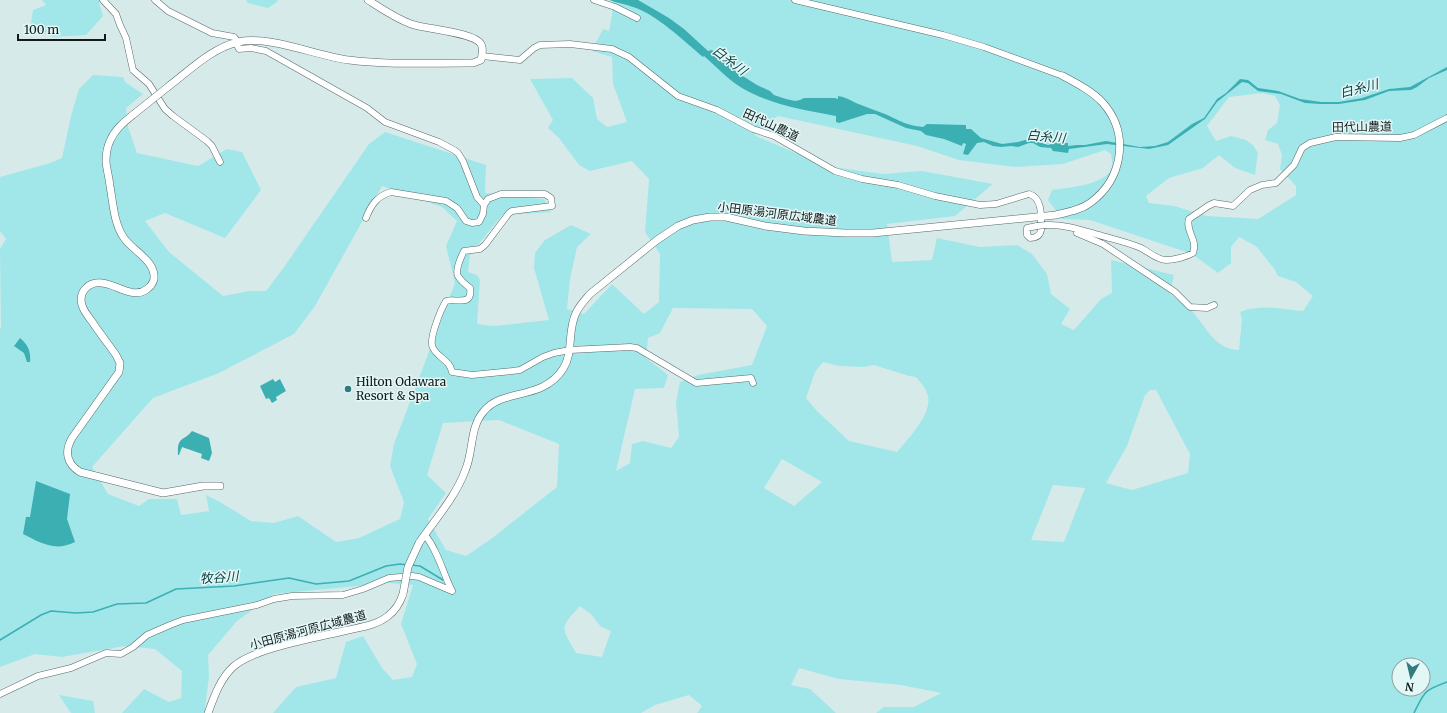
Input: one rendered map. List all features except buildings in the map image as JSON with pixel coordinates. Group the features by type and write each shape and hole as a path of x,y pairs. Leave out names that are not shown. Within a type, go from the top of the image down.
{"street":[{"path":"155,0 168,11 212,33 234,37 239,48 258,49 284,60 367,108 385,122 439,142 454,150 463,161 477,196 484,205"},
{"path":"220,486 203,486 163,493 80,472 71,465 68,459 67,452 72,438 119,372 120,363 82,306 82,294 87,286 96,282 104,283 128,292 144,292 152,284 154,279 152,269 145,259 125,239 120,230 116,217 106,161 110,141 122,124 170,86 216,51 237,43 250,41 265,42 347,60 371,62 473,63 481,60 481,44 475,39 443,30 413,25 401,20 368,0"},
{"path":"594,0 615,7 637,18"},
{"name":"小田原湯河原広域農道","path":"208,713 224,678 240,661 252,655 283,646 376,623 388,616 399,605 403,594 408,567 419,543 461,481 470,459 474,429 479,417 485,409 501,400 539,389 549,383 563,369 568,358 575,314 582,303 590,294 678,226 693,220 710,217 726,217 766,226 804,231 873,233 1040,217 1074,211 1089,204 1106,188 1112,178 1119,160 1120,150 1116,125 1103,102 1085,88 1062,76 984,47 943,35 795,0"},
{"path":"105,1 116,14 126,38 133,70 149,84 172,116 212,146 220,162"},
{"name":"田代山農道","path":"482,56 520,60 534,48 540,45 549,44 570,44 612,49 629,57 678,96 716,110 754,129 774,136 835,171 862,179 898,185 935,196 980,205 996,204 1029,194 1034,195 1037,198 1040,217 1040,233 1038,236 1030,238 1027,235 1027,228 1037,226 1046,225 1054,224 1141,247 1161,259 1166,260 1193,253 1195,245 1188,226 1189,218 1214,203 1233,206 1250,190 1262,185 1276,183 1294,165 1299,152 1305,145 1336,137 1408,137 1447,118"},
{"path":"366,218 370,208 376,200 384,194 391,192 446,201 457,208 466,221 472,223 479,222 483,214 484,205 488,199 501,194 549,195 552,206 509,213 485,246 480,249 464,252 457,273 458,277 470,288 470,296 467,300 462,302 451,300 446,301 433,333 431,342 433,348 449,363 452,372 472,375 520,370 543,357 554,353 570,350 637,348 696,383 751,378 753,383"},
{"path":"1068,227 1072,231 1103,244 1175,292 1190,307 1206,308 1214,306"},
{"path":"0,694 38,676 77,665 106,653 121,654 133,647 147,635 183,620 257,605 274,599 292,596 343,595 358,591 389,578 412,576 419,577 452,591 429,540 425,535"}],"shaded area":[{"path":"42,0 101,0 99,3 103,16 86,35 53,37 30,29 33,10 46,5"},
{"path":"246,0 278,0 268,8 248,3"},
{"path":"609,0 638,0 645,4 684,29 708,51 712,50 738,73 770,91 774,95 795,101 804,98 838,99 838,96 841,96 912,125 923,127 927,124 966,125 966,129 971,129 981,138 1002,144 1029,139 1048,145 1068,143 1068,146 1085,145 1106,141 1140,147 1155,146 1168,142 1192,124 1204,118 1217,99 1226,93 1240,79 1248,80 1258,88 1278,91 1300,99 1321,102 1339,102 1362,98 1389,89 1410,87 1447,67 1447,70 1429,78 1411,90 1389,91 1365,100 1339,104 1305,103 1281,94 1258,91 1248,83 1242,82 1217,102 1205,119 1168,145 1149,149 1107,144 1069,149 1068,153 1053,151 1051,148 1040,147 1033,143 1018,147 1001,147 993,146 984,142 977,143 968,155 963,154 966,144 963,143 962,146 944,139 926,135 921,131 906,128 875,114 867,114 839,123 836,122 836,116 779,104 751,93 727,77 704,56 703,57 670,29 651,16 633,7"},
{"path":"613,0 1447,0 1447,713 876,713 884,707 914,707 941,693 901,685 839,679 799,668 791,685 810,689 836,713 697,713 702,706 689,695 655,705 641,713 273,713 296,687 336,678 346,642 363,636 382,668 393,680 412,677 417,664 401,624 413,585 389,583 274,594 237,621 208,655 209,676 205,708 210,713 122,713 144,689 169,702 181,698 182,671 155,649 125,646 62,657 35,654 0,667 0,249 6,239 0,231 0,177 50,163 62,158 71,116 79,89 93,75 123,77 125,82 143,94 126,108 128,127 137,153 198,166 227,149 242,152 261,190 225,238 165,213 145,221 169,252 223,296 250,291 266,291 369,144 385,132 486,165 485,193 544,199 551,212 502,215 470,255 468,272 477,275 480,280 477,324 493,326 549,320 534,268 535,253 545,240 571,225 591,234 577,247 570,279 567,309 584,314 612,284 644,314 659,302 660,254 645,232 649,179 632,161 590,171 579,165 559,138 548,128 553,120 530,79 572,78 593,98 597,119 607,127 627,122 613,84 612,57 592,51 603,29 609,31","holes":["1262,93 1275,96 1280,105 1277,123 1268,130 1265,140 1278,144 1282,155 1280,169 1296,186 1296,195 1258,219 1207,216 1174,206 1149,203 1146,196 1169,178 1203,168 1219,155 1235,168 1255,175 1258,153 1253,145 1246,140 1231,136 1216,141 1207,126 1229,97","778,116 917,146 959,160 1015,167 1063,164 1105,150 1111,154 1112,165 1109,173 1103,178 1095,182 1052,190 1048,200 1062,219 1090,220 1192,254 1218,273 1231,263 1231,247 1239,237 1257,247 1278,276 1296,282 1313,296 1303,311 1279,308 1255,308 1240,312 1242,319 1239,350 1230,349 1216,341 1196,315 1170,294 1174,275 1111,260 1112,293 1101,299 1074,330 1061,324 1070,309 1051,294 1047,274 1032,254 1017,245 980,247 937,238 932,260 892,262 887,224 955,216 993,184 922,171 882,174 826,166 754,135","382,186 442,207 457,221 446,246 455,283 394,444 390,466 404,502 400,519 359,538 336,542 298,516 274,523 251,521 206,495 209,511 181,515 177,499 149,499 139,506 108,494 92,467 153,398 219,373 294,334 315,306","673,308 752,309 767,326 752,365 698,375 680,382 676,402 679,437 671,448 643,441 632,444 630,463 616,471 635,389 664,388 668,375 646,358 648,338 660,333","823,362 839,366 864,367 874,365 916,377 927,393 927,408 919,424 897,452 849,441 817,411 806,398 815,372","1150,390 1156,390 1190,454 1188,473 1132,490 1106,483 1127,446 1145,395","499,420 559,444 557,487 491,539 466,556 446,550 428,519 446,493 427,475 443,423","782,459 822,482 794,506 764,488","1053,485 1085,488 1064,542 1031,540","580,606 591,614 601,627 611,631 602,657 576,653 567,638 564,628 568,619"]},
{"path":"20,338 28,348 30,362 27,362 24,353 14,346"},
{"path":"273,379 275,382 280,379 286,391 276,397 277,400 272,403 269,398 266,399 260,386"},
{"path":"192,431 209,438 212,453 209,461 201,458 202,454 182,447 178,455 178,445 181,440"},
{"path":"36,481 70,494 67,519 75,542 61,546 48,545 23,534 26,517 30,517"},
{"path":"59,695 93,701 95,713 71,713"}],"waterway":[{"name":"牧谷川","path":"0,640 41,615 51,611 76,613 93,612 117,604 146,603 176,589 234,586 289,578 316,584 349,581 386,566 400,564 407,565"},
{"name":"牧谷川","path":"411,565 420,566 443,580"},
{"path":"1414,713 1420,700 1429,690 1447,682"}],"place":[{"name":"Hilton Odawara Resort & Spa","path":"348,389"}],"water label":[{"name":"白糸川","path":"730,60"},
{"name":"白糸川","path":"1359,88"},
{"name":"白糸川","path":"1046,136"}]}
